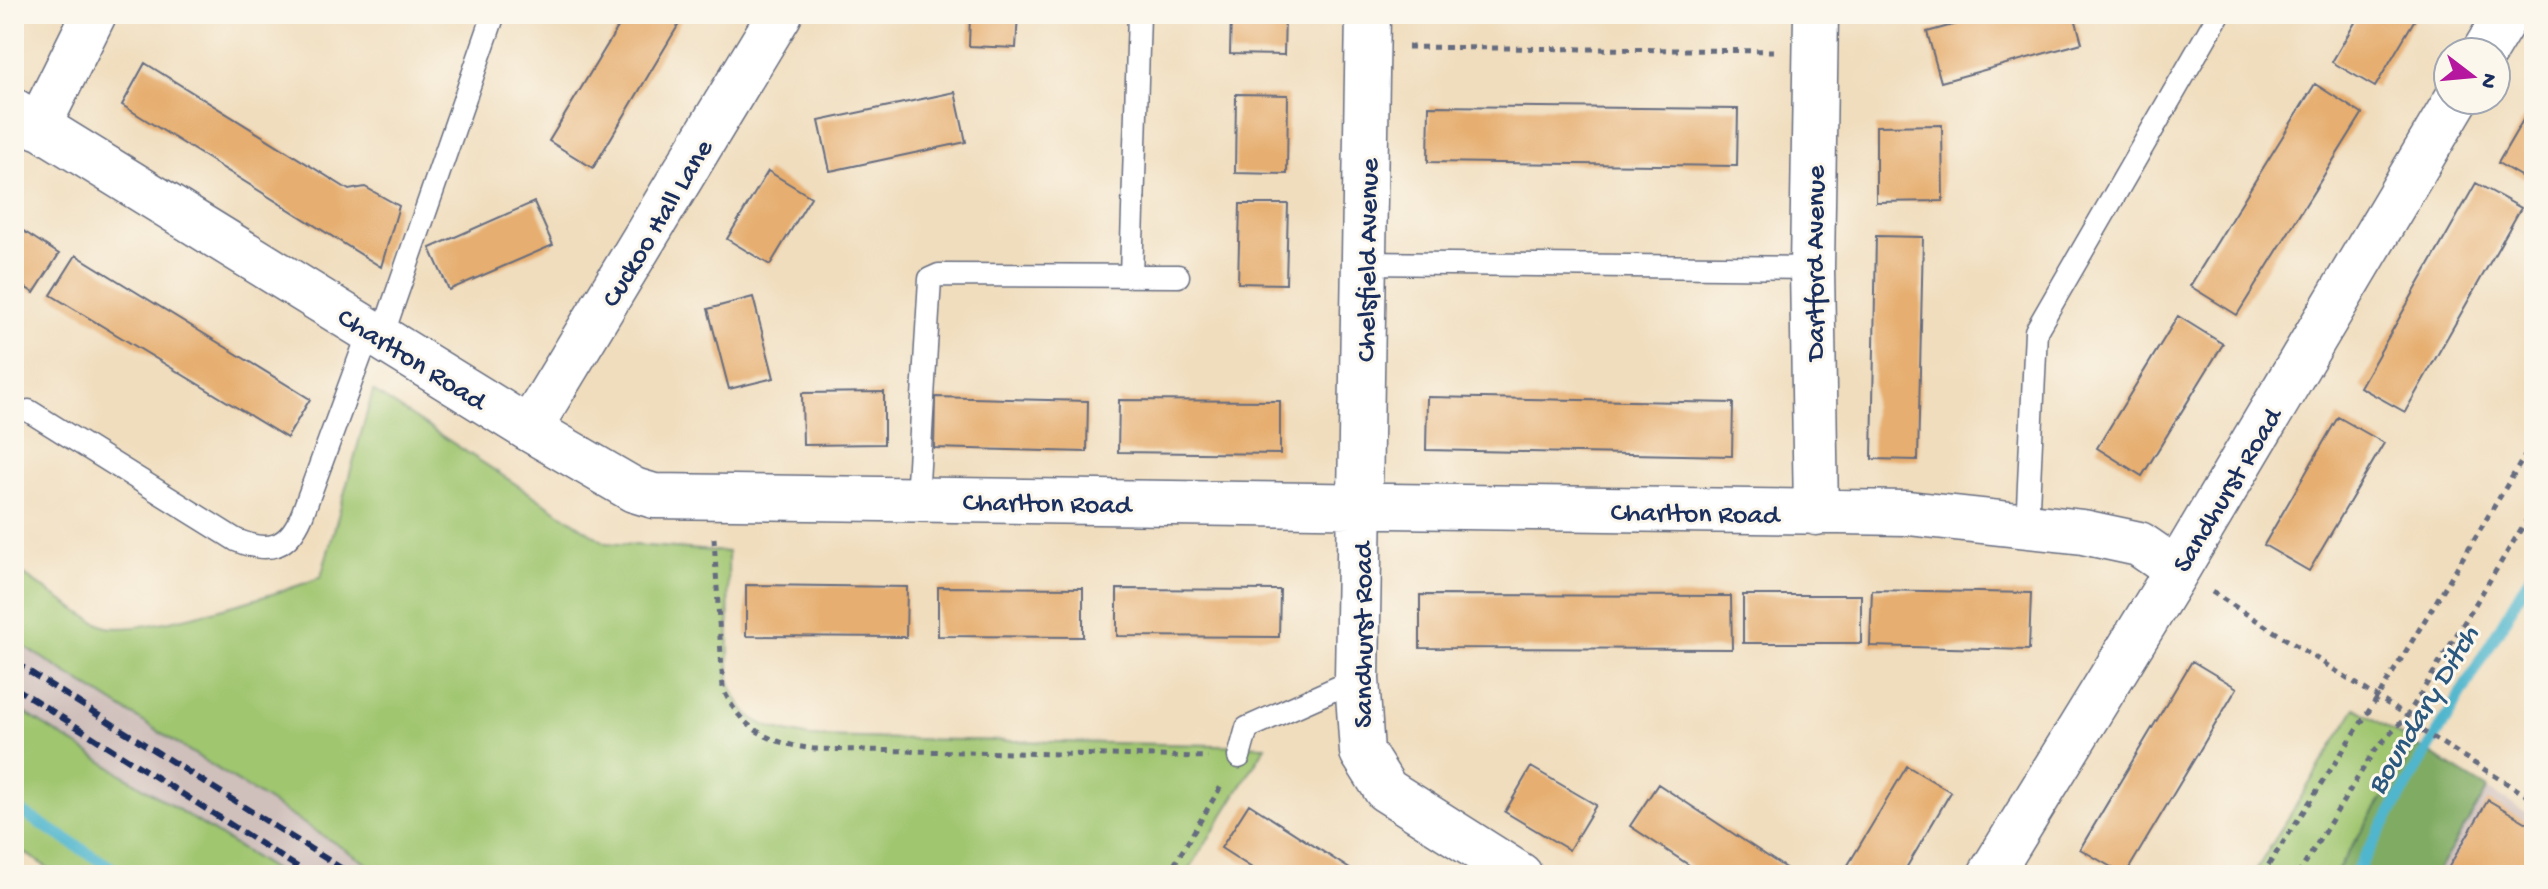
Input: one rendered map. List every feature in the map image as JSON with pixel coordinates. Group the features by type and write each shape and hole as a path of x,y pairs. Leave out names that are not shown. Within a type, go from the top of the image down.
{"street":[{"path":"26,119 94,14"},
{"name":"Cuckoo Hall Lane","path":"529,429 780,14"},
{"path":"2494,36 2507,14"},
{"name":"Chelsfield Avenue","path":"1362,506 1368,30"},
{"name":"Dartford Avenue","path":"1815,33 1812,268 1816,513"},
{"name":"Sandhurst Road","path":"1990,875 2177,570 2447,116"},
{"name":"Charlton Road","path":"26,119 529,429 634,490 654,496 1908,513 2083,532 2139,544 2177,570"},
{"name":"Sandhurst Road","path":"1362,506 1357,679 1362,752 1386,790 1520,875"}],"lane":[{"path":"29,411 236,540 254,548 275,547 294,534 376,334 494,14"},
{"path":"1131,276 1139,14"},
{"path":"2027,528 2036,331 2219,14"},
{"path":"1365,263 1812,268"},
{"path":"917,499 930,279 939,275 1178,276"},
{"path":"1239,757 1247,728 1357,679"}],"path":[{"path":"1368,30 1815,33"},
{"path":"2262,875 2378,697 2534,441"},
{"path":"712,497 723,688 732,710 746,726 788,746 815,749 1239,757 1168,875"},
{"path":"2298,875 2374,751 2407,716 2534,508"},
{"path":"2177,570 2407,716 2422,731 2534,800"}],"shaded area":[{"path":"14,640 385,875 282,875 14,706"},
{"path":"2488,789 2534,818 2534,875 2435,875"}],"green space":[{"path":"373,391 606,543 728,552 729,679 741,706 758,722 769,727 810,737 1266,746 1186,875 385,875 14,640 14,568 100,624 126,628 247,602 321,577"},
{"path":"14,706 282,875 59,875 14,846"},
{"path":"2356,708 2416,745 2334,875 2253,875"},
{"path":"2416,745 2488,789 2435,875 2334,875"}],"building":[{"path":"626,14 685,14 593,168 549,141"},
{"path":"970,14 1018,14 1016,48 969,46"},
{"path":"1231,14 1285,14 1284,55 1230,54"},
{"path":"1993,14 2074,14 2082,43 1941,82 1927,32"},
{"path":"2360,14 2418,14 2375,87 2332,62"},
{"path":"145,63 349,190 365,187 399,206 381,267 122,105"},
{"path":"2315,84 2362,114 2237,315 2190,286"},
{"path":"955,92 966,142 830,171 819,121"},
{"path":"1236,94 1288,95 1287,174 1235,173"},
{"path":"2534,101 2534,184 2498,163"},
{"path":"1429,106 1738,109 1737,166 1428,162"},
{"path":"1942,125 1943,201 1876,202 1876,126"},
{"path":"768,171 811,197 770,265 727,239"},
{"path":"2476,183 2521,208 2405,412 2360,387"},
{"path":"534,202 553,245 449,290 430,248"},
{"path":"1240,204 1288,204 1286,284 1238,283"},
{"path":"14,225 59,254 34,293 14,280"},
{"path":"1876,236 1923,237 1918,460 1872,459"},
{"path":"76,255 310,399 287,438 51,295"},
{"path":"753,297 774,378 729,389 708,309"},
{"path":"2178,316 2223,344 2142,476 2097,448"},
{"path":"884,392 884,444 803,445 802,393"},
{"path":"935,397 1088,401 1087,452 934,448"},
{"path":"1427,397 1733,403 1732,456 1426,450"},
{"path":"1119,400 1280,401 1280,454 1118,452"},
{"path":"2338,417 2384,443 2309,571 2264,545"},
{"path":"746,585 907,587 906,637 746,636"},
{"path":"938,587 1083,588 1083,637 938,636"},
{"path":"1117,589 1280,590 1279,637 1117,636"},
{"path":"1872,590 2031,593 2029,650 1870,646"},
{"path":"1420,595 1731,596 1732,649 1420,648"},
{"path":"1743,595 1861,595 1861,643 1743,643"},
{"path":"2192,661 2237,688 2125,875 2080,849"},
{"path":"1907,766 1951,792 1902,875 1842,875"},
{"path":"1531,767 1596,805 1569,850 1505,812"},
{"path":"1658,784 1787,869 1783,875 1704,875 1630,826"},
{"path":"2488,800 2534,827 2534,875 2444,875"},
{"path":"1249,804 1359,875 1263,875 1221,848"}],"waterway":[{"name":"Boundary Ditch","path":"2354,875 2534,570"},
{"path":"14,807 123,875"}],"railway":[{"path":"14,662 352,875"},
{"path":"14,687 310,875"}]}
